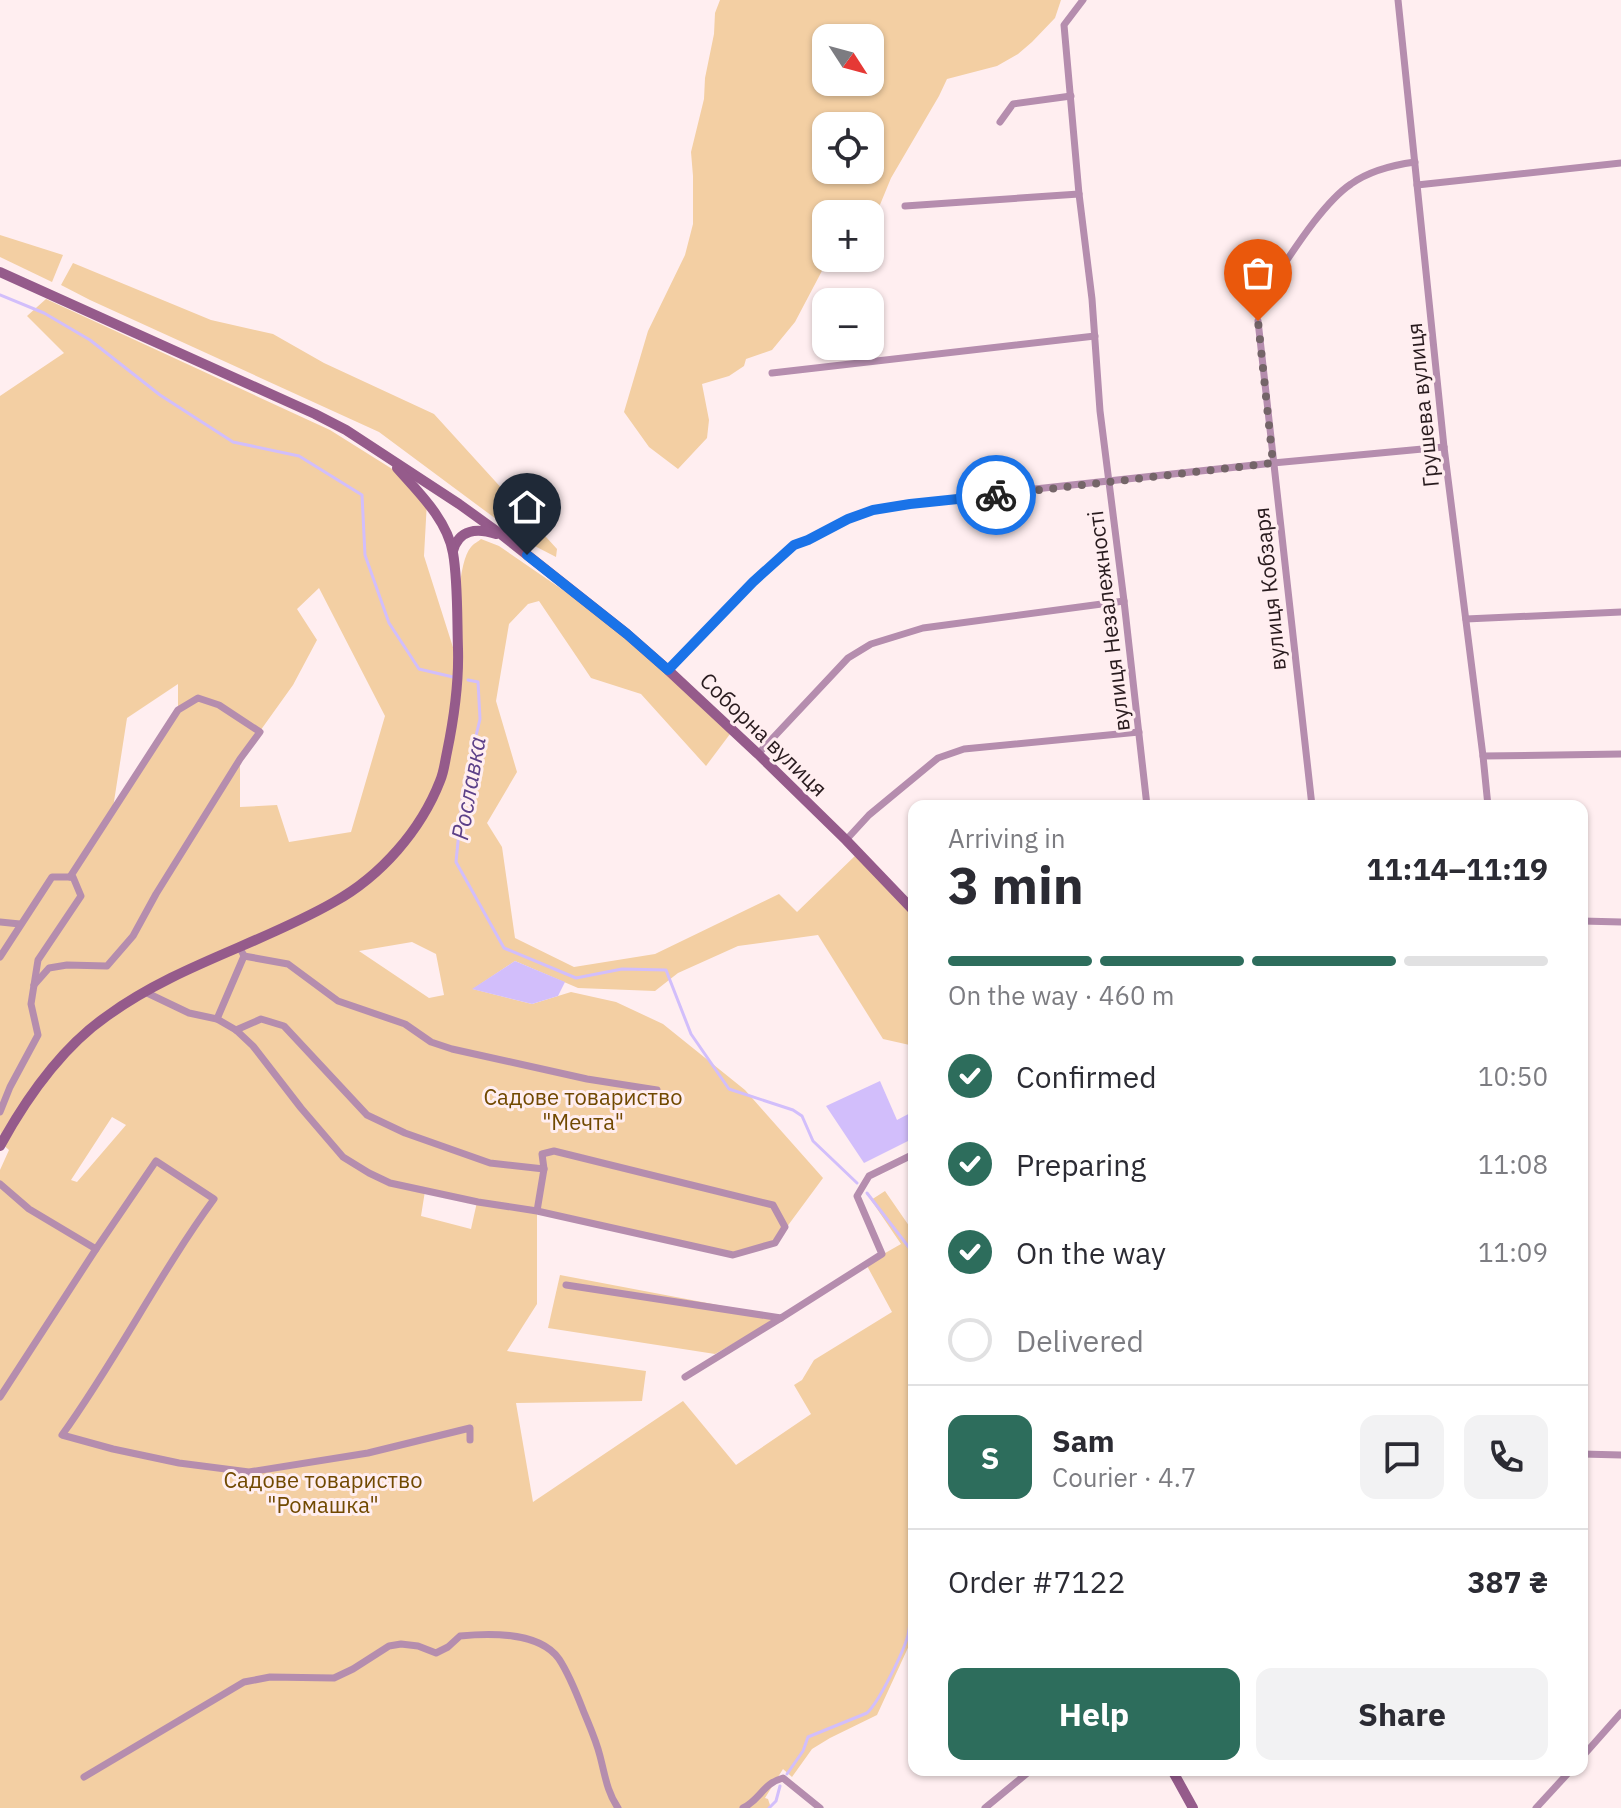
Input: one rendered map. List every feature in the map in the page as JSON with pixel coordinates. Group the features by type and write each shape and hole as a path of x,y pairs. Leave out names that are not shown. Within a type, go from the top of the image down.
{"main road":[{"path":"0,272 315,414 385,454 427,501 453,551"},
{"name":"Соборна вулиця","path":"385,454 502,535 627,634 758,754 908,901"},
{"path":"1,1145 22,1108 67,1050 106,1016 194,966 241,951 336,901 398,850 423,817 442,779 455,712 458,664 453,551 456,541 466,532 474,530 502,535"},
{"path":"1175,1776 1193,1808"}],"street":[{"name":"вулиця Незалежності","path":"1083,0 1064,25 1100,411 1146,800"},
{"name":"Грушева вулиця","path":"1398,0 1444,447 1487,800"},
{"path":"1000,122 1013,104 1071,96"},
{"path":"1266,291 1341,191 1368,175 1395,165 1415,162"},
{"path":"1417,185 1621,163"},
{"path":"905,206 1079,194"},
{"name":"вулиця Кобзаря","path":"1258,321 1311,800"},
{"path":"772,373 1095,336"},
{"path":"668,670 753,582 794,545 873,510 1026,490 1444,447"},
{"path":"758,754 848,658 871,644 923,628 1124,601"},
{"path":"1466,619 1621,612"},
{"path":"34,985 49,968 107,966 133,936 164,880 260,732 219,705 198,698 178,710 70,877"},
{"path":"846,840 869,815 938,758 964,749 1139,732"},
{"path":"1483,756 1621,754"},
{"path":"0,957 52,877 73,877 81,896 38,960 31,1004 38,1035 0,1112"},
{"path":"1588,921 1621,922"},
{"path":"0,922 20,924"},
{"path":"217,1019 241,951 288,964 338,1001 405,1024 431,1042 587,1079 657,1090"},
{"path":"144,992 189,1013 217,1019 236,1030 253,1046 343,1157 390,1183 537,1211 733,1255 775,1243 785,1227 773,1205 554,1151 542,1154 544,1169 537,1211"},
{"path":"236,1030 261,1019 284,1026 367,1115 405,1133 490,1163 544,1169"},
{"path":"0,1129 1,1145"},
{"path":"685,1377 882,1254 857,1196 869,1176 908,1157"},
{"path":"0,1397 156,1161 214,1199 187,1236 139,1318 62,1435 165,1460 249,1472 368,1453 470,1428 470,1440"},
{"path":"0,1184 29,1209 96,1249"},
{"path":"566,1285 781,1318"},
{"path":"1588,1454 1621,1455"},
{"path":"84,1777 244,1682 270,1677 334,1678 389,1646 418,1646 436,1653 460,1636 508,1635 538,1643 557,1657 574,1687 618,1808"},
{"path":"1588,1750 1621,1713"},
{"path":"985,1808 1024,1776"},
{"path":"1536,1808 1565,1776"},
{"path":"743,1808 771,1782 783,1778 820,1808"}],"green space":[{"path":"720,0 1061,0 1055,18 1018,54 997,66 947,79 891,178 882,200 812,200 812,272 821,272 795,322 772,350 746,359 744,366 729,376 702,384 709,420 707,438 678,469 649,447 624,412 648,331 685,255 693,224 691,152 704,99 715,13"},
{"path":"0,235 63,255 52,282 0,257"},
{"path":"73,263 211,320 273,334 324,363 434,414 557,549 556,557 527,542 379,432 61,285"},
{"path":"46,299 330,430 405,477 427,501 424,556 457,660 462,568 471,547 481,539 499,546 627,634 733,730 706,766 641,694 591,678 539,601 528,604 509,624 496,701 517,772 487,823 502,847 515,938 574,967 655,954 779,894 797,912 858,853 908,905 908,1045 883,1039 818,935 738,946 678,973 655,991 578,988 515,961 473,989 532,1004 571,992 616,1002 663,1024 745,1090 823,1178 775,1243 733,1255 537,1211 537,1304 507,1351 646,1371 642,1401 516,1403 533,1502 683,1401 736,1465 811,1414 794,1385 802,1380 814,1360 892,1312 866,1264 901,1244 871,1200 885,1191 908,1224 908,1648 877,1715 812,1749 792,1777 783,1769 765,1798 771,1808 0,1808 0,1170 9,1150 1,1143 0,1129 0,396 64,353 27,316","holes":["319,588 385,716 351,832 289,842 277,805 240,807 240,759 293,685 317,640 297,609","178,684 178,710 113,808 127,718","412,942 436,954 444,995 429,998 359,951","112,1117 126,1125 77,1182 71,1180","425,1191 477,1202 471,1229 421,1216"]},
{"path":"560,1275 781,1317 715,1354 548,1328"}],"shaded area":[{"path":"515,961 565,982 558,996 532,1004 472,989"},
{"path":"880,1081 897,1120 908,1114 908,1141 864,1163 826,1106"}],"waterway":[{"name":"Рославка","path":"0,295 44,313 90,340 160,395 233,442 299,456 362,495 365,555 389,623 419,669 453,677"},
{"name":"Рославка","path":"468,680 478,682 480,719 463,791 456,862 504,948 576,978 622,969 666,970 691,1034 729,1089 793,1110 802,1116 813,1141 857,1183"},
{"name":"Рославка","path":"867,1193 908,1246"},
{"name":"Рославка","path":"787,1774 803,1751 808,1737 867,1713 896,1664 908,1635"},
{"name":"Рославка","path":"769,1808 776,1801 780,1786"}],"way so far":[{"path":"996,495 1273,463 1258,321"}],"route":[{"path":"527,555 668,670 753,582 794,545 873,510 996,495"}],"park label":[{"name":"Садове товариство \"Мечта\"","path":"583,1108"},
{"name":"Садове товариство \"Ромашка\"","path":"323,1492"}]}
